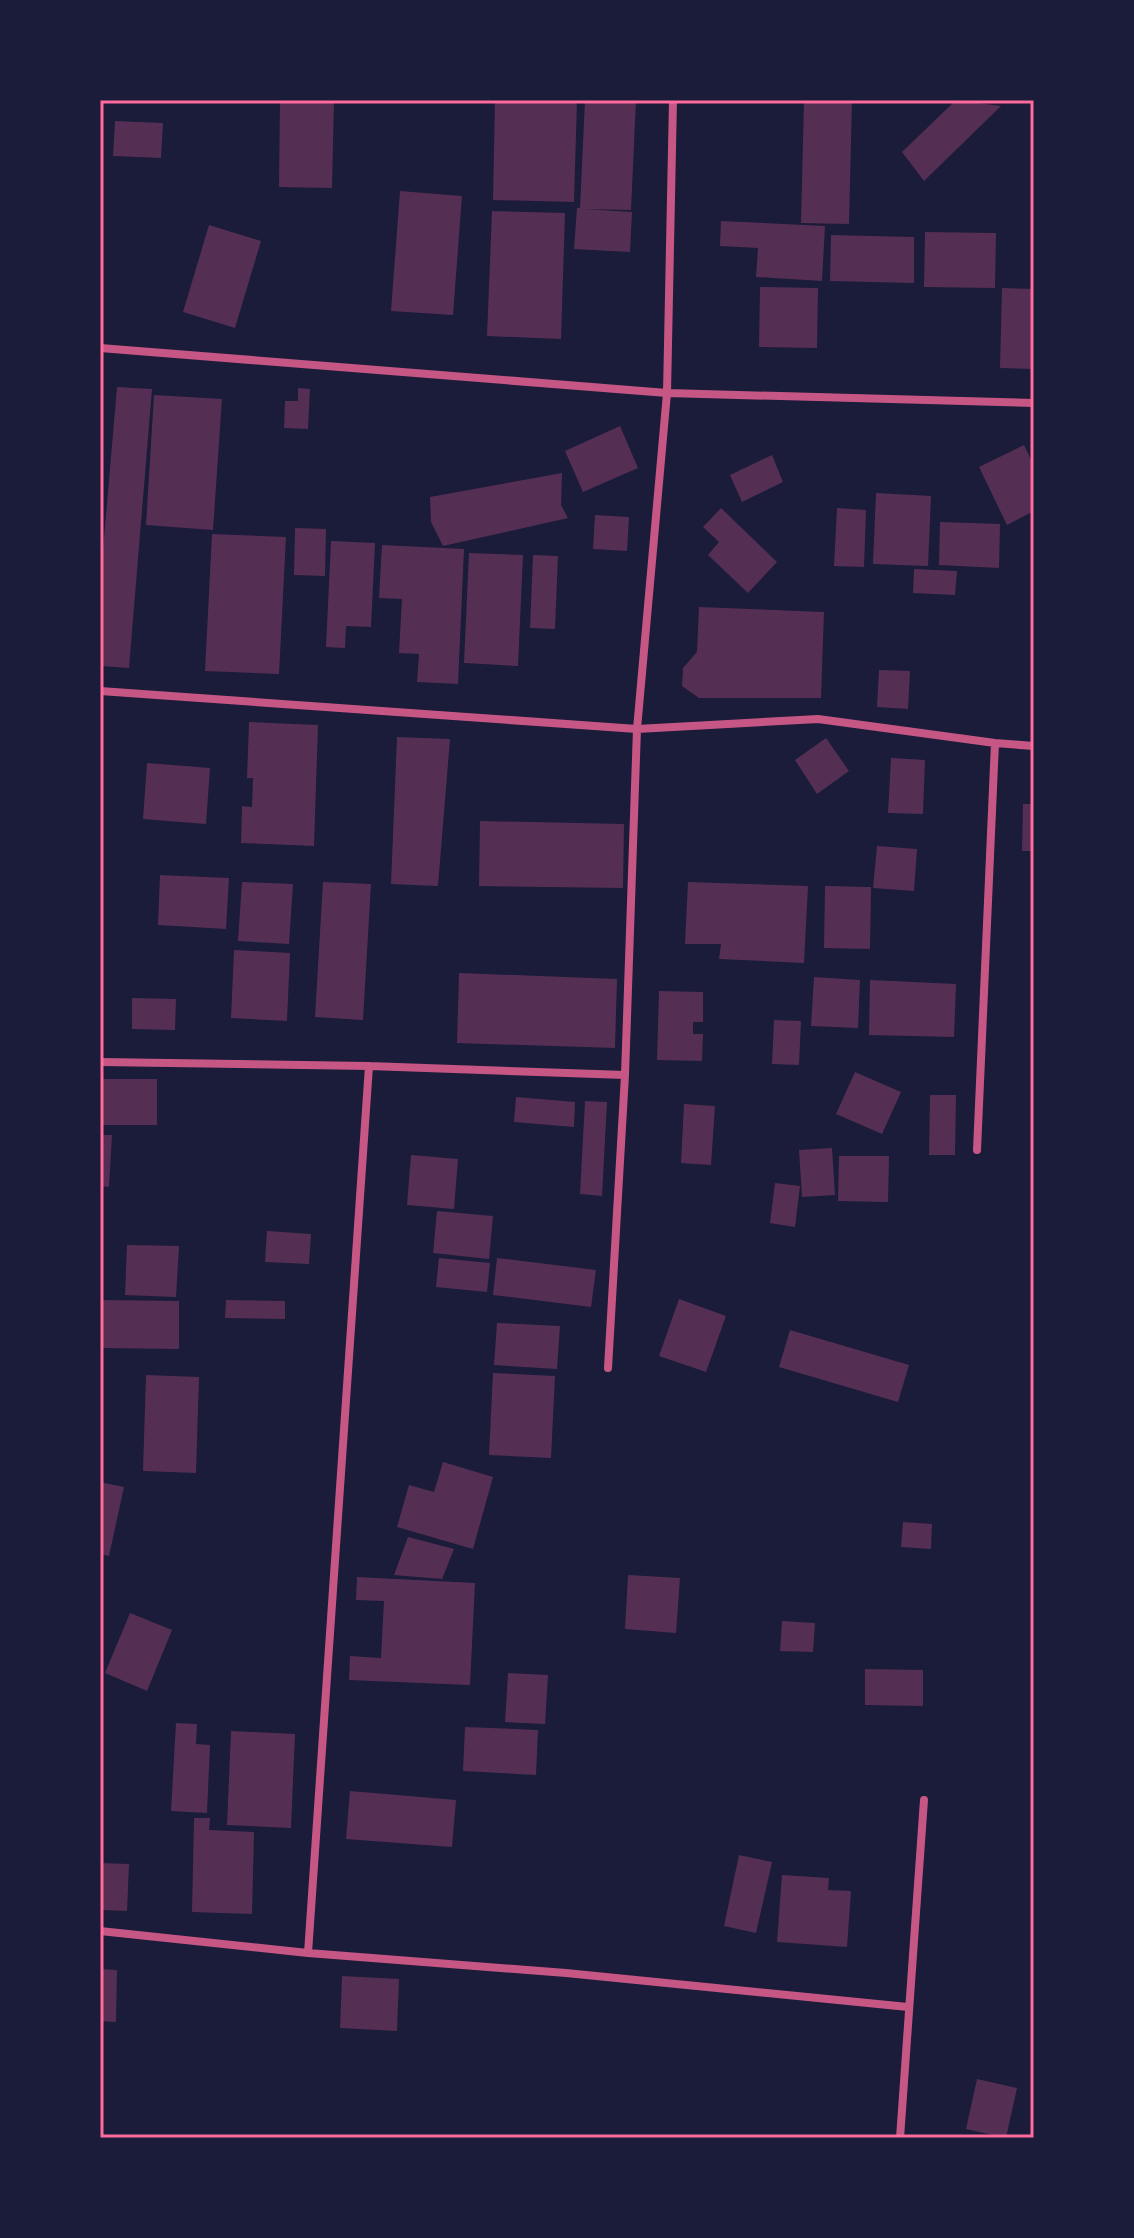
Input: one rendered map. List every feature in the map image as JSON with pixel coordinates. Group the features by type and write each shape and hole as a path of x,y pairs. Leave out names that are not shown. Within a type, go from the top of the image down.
{"street":[{"path":"608,1368 625,1075 637,729 667,393 673,100"},
{"path":"100,348 667,393 1034,403"},
{"path":"100,691 637,729 818,719 1034,746"},
{"path":"977,1150 995,743"},
{"path":"100,1062 369,1066 625,1075"},
{"path":"308,1953 369,1066"},
{"path":"900,2138 924,1800"},
{"path":"100,1931 308,1953 566,1973 908,2007"}],"building":[{"path":"280,100 334,100 332,188 279,187"},
{"path":"495,100 577,100 574,202 493,200"},
{"path":"585,100 636,100 631,210 584,209 632,212 630,252 574,249 577,208 580,208"},
{"path":"804,100 852,100 849,224 801,223"},
{"path":"956,100 1001,106 924,181 902,152"},
{"path":"115,121 163,123 161,158 113,156"},
{"path":"400,191 462,196 453,315 391,311"},
{"path":"492,211 565,213 561,339 487,336"},
{"path":"721,221 825,226 822,281 756,277 758,248 720,246"},
{"path":"209,225 261,241 235,328 183,312"},
{"path":"925,232 996,233 995,288 924,287"},
{"path":"831,235 914,237 914,283 830,281"},
{"path":"760,287 818,288 817,348 759,347"},
{"path":"1002,288 1034,289 1034,369 1000,368"},
{"path":"117,387 152,389 129,668 100,666 100,585"},
{"path":"298,388 310,389 308,429 284,428 285,401 298,401"},
{"path":"154,395 222,399 213,530 146,525"},
{"path":"620,426 638,468 583,492 565,451"},
{"path":"1024,445 1034,466 1034,511 1007,525 979,467"},
{"path":"772,455 783,482 742,502 730,475"},
{"path":"562,473 561,505 568,518 443,546 431,522 430,497"},
{"path":"876,493 931,496 928,566 873,564"},
{"path":"721,508 777,562 748,593 708,555 719,542 703,527"},
{"path":"837,508 866,510 864,567 834,566"},
{"path":"595,515 629,517 627,551 593,549"},
{"path":"940,522 1000,524 999,568 939,565"},
{"path":"295,528 326,529 325,576 294,575"},
{"path":"212,534 286,537 279,674 205,671"},
{"path":"331,541 375,543 371,627 346,626 345,648 326,647"},
{"path":"382,545 464,549 458,684 417,682 419,654 399,653 402,599 379,598"},
{"path":"469,553 523,555 518,666 464,663"},
{"path":"533,555 558,556 555,629 530,628"},
{"path":"914,569 957,571 955,595 913,593"},
{"path":"699,607 824,612 821,698 699,698 682,686 683,668 697,652"},
{"path":"879,670 910,671 908,709 877,707"},
{"path":"249,722 318,725 314,846 241,843 242,806 252,807 253,778 247,778"},
{"path":"397,737 450,739 438,886 391,884"},
{"path":"826,738 849,771 817,794 795,760"},
{"path":"891,758 925,760 923,814 888,813"},
{"path":"147,763 210,768 206,824 143,819"},
{"path":"1023,804 1034,804 1034,851 1022,851"},
{"path":"480,821 624,824 623,888 479,886"},
{"path":"877,846 917,849 914,891 873,888"},
{"path":"160,875 229,878 226,929 158,925"},
{"path":"242,882 293,884 289,944 238,941"},
{"path":"323,882 371,884 363,1020 315,1017"},
{"path":"688,882 808,886 804,963 719,959 721,944 685,944"},
{"path":"825,886 871,887 870,949 824,948"},
{"path":"234,950 290,953 287,1021 231,1018"},
{"path":"459,973 617,979 615,1048 457,1043"},
{"path":"814,977 860,980 858,1028 811,1026"},
{"path":"870,980 956,984 954,1037 869,1035"},
{"path":"659,991 703,992 703,1022 693,1022 693,1034 703,1034 702,1061 657,1060"},
{"path":"132,998 176,999 175,1030 132,1029"},
{"path":"774,1020 801,1021 799,1065 772,1064"},
{"path":"855,1072 901,1092 882,1134 836,1114"},
{"path":"100,1079 157,1079 157,1125 100,1125"},
{"path":"930,1095 956,1095 955,1155 929,1155"},
{"path":"516,1097 575,1102 574,1127 514,1122"},
{"path":"585,1101 607,1102 602,1196 580,1194"},
{"path":"684,1104 715,1106 711,1165 681,1163"},
{"path":"100,1135 112,1135 109,1187 100,1186"},
{"path":"832,1148 835,1195 802,1197 799,1150"},
{"path":"411,1155 458,1159 454,1209 407,1205"},
{"path":"839,1156 889,1156 888,1202 838,1201"},
{"path":"775,1183 800,1186 795,1227 770,1223"},
{"path":"437,1211 493,1216 489,1259 433,1253"},
{"path":"267,1231 311,1234 309,1264 265,1262"},
{"path":"127,1245 179,1246 176,1297 125,1295"},
{"path":"439,1258 490,1263 487,1292 436,1287"},
{"path":"497,1258 596,1270 591,1307 493,1295"},
{"path":"679,1299 726,1316 706,1372 659,1356"},
{"path":"100,1300 179,1301 179,1349 100,1348"},
{"path":"226,1300 285,1301 285,1319 225,1318"},
{"path":"497,1323 560,1326 557,1369 494,1365"},
{"path":"790,1330 909,1365 898,1402 779,1367"},
{"path":"493,1373 555,1376 551,1458 489,1455"},
{"path":"146,1375 199,1377 196,1473 143,1471"},
{"path":"443,1462 493,1477 473,1549 397,1527 409,1485 434,1492"},
{"path":"100,1482 124,1487 109,1556 100,1554"},
{"path":"903,1522 932,1524 931,1549 901,1547"},
{"path":"408,1537 454,1549 442,1579 394,1575"},
{"path":"628,1575 680,1578 676,1633 625,1629"},
{"path":"357,1577 475,1583 470,1685 349,1680 350,1656 381,1658 384,1601 356,1600"},
{"path":"130,1613 172,1630 147,1691 105,1673"},
{"path":"782,1621 815,1623 813,1652 780,1651"},
{"path":"865,1669 923,1670 923,1706 865,1705"},
{"path":"508,1673 548,1675 545,1724 505,1722"},
{"path":"176,1723 197,1724 196,1744 210,1745 207,1813 171,1811"},
{"path":"465,1727 538,1730 536,1775 463,1771"},
{"path":"231,1731 295,1734 291,1828 227,1825"},
{"path":"350,1791 456,1800 452,1847 346,1839"},
{"path":"194,1818 210,1818 209,1830 254,1832 252,1914 192,1912"},
{"path":"739,1855 772,1862 756,1933 724,1926"},
{"path":"100,1863 129,1864 127,1911 100,1910"},
{"path":"782,1875 829,1878 828,1890 851,1891 847,1947 777,1942"},
{"path":"100,1969 117,1970 116,2022 100,2021"},
{"path":"342,1976 399,1979 397,2031 340,2028"},
{"path":"977,2079 1017,2088 1006,2138 966,2129"}]}
